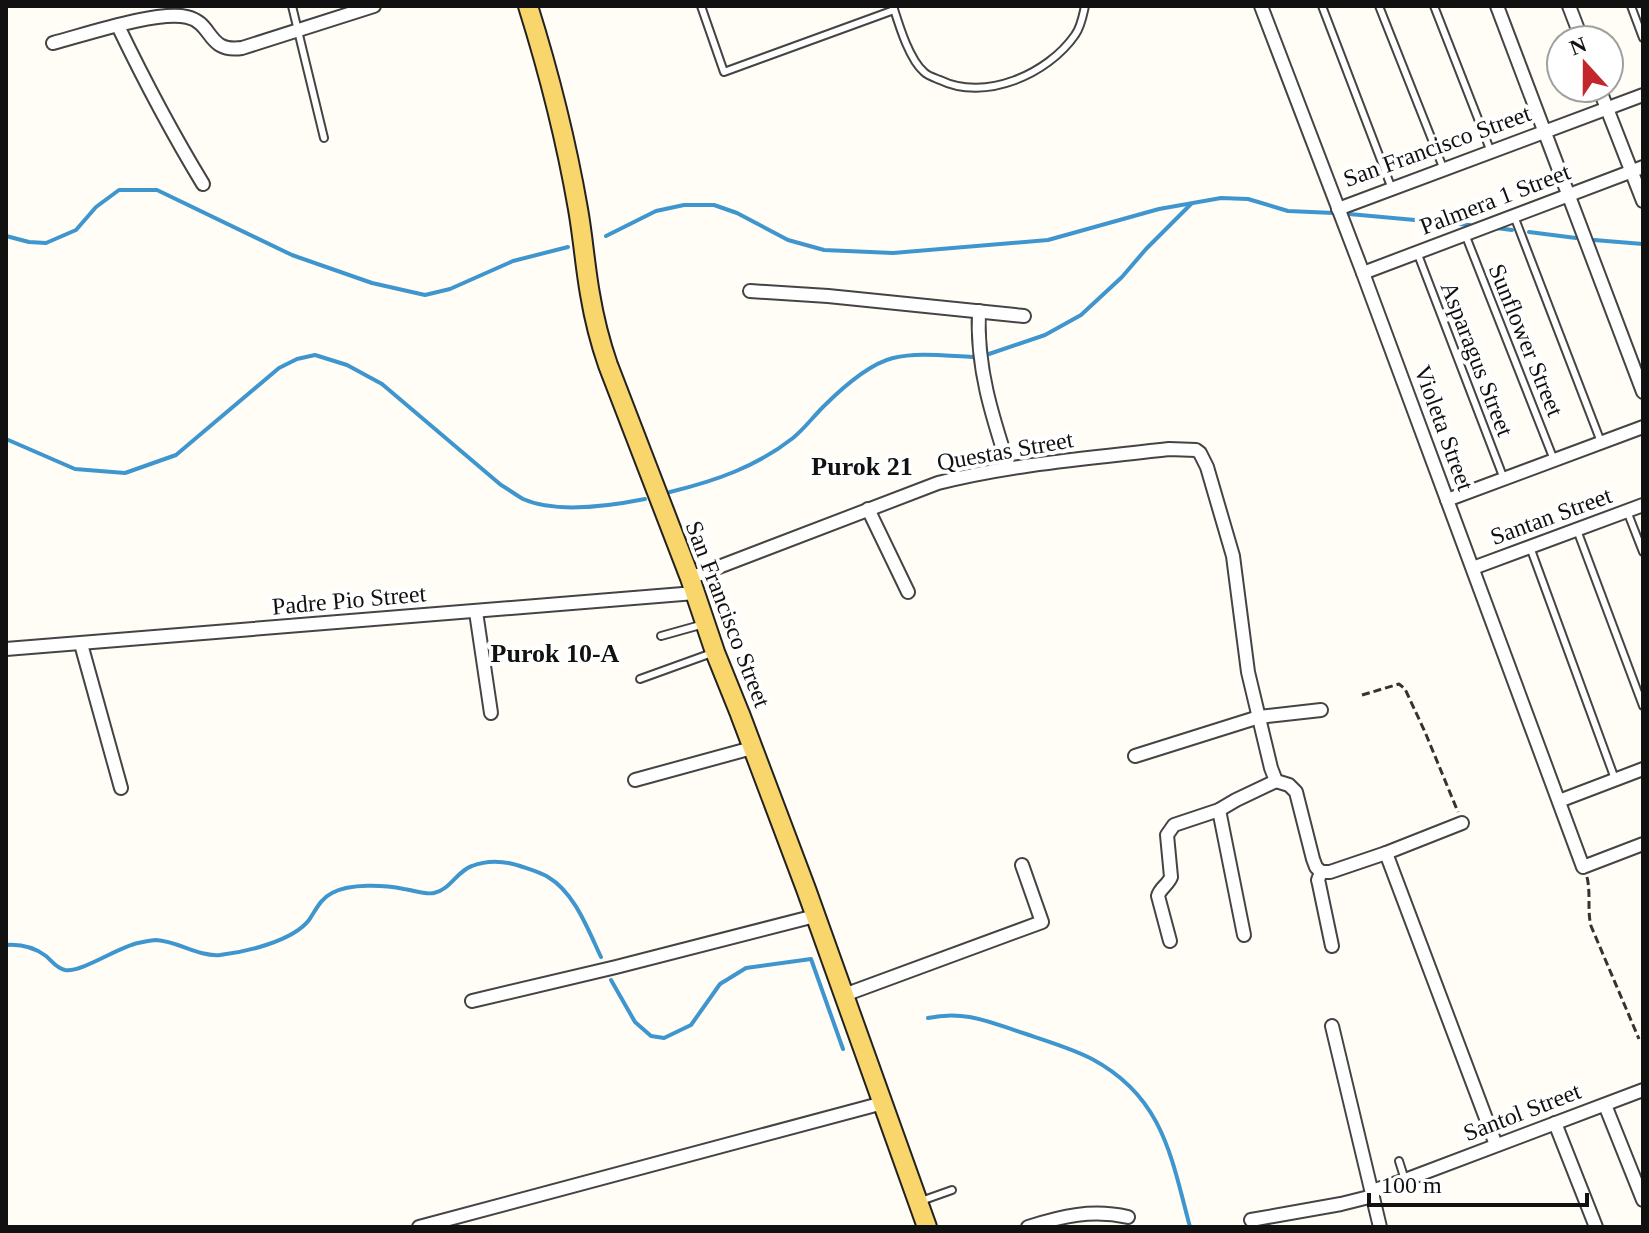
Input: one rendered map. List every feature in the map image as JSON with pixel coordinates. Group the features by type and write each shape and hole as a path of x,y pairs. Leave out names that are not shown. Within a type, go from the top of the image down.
{"main road":[{"name":"San Francisco Street","path":"528,6 564,139 579,210 598,335 815,916 927,1227"}],"street":[{"path":"53,43 118,26 183,16 192,18 220,46 231,50 374,6"},
{"name":"Violeta Street","path":"1261,6 1583,867"},
{"path":"1497,6 1643,392"},
{"path":"118,26 176,140 203,184"},
{"name":"San Francisco Street","path":"1338,209 1643,95"},
{"path":"1605,104 1637,169 1643,201"},
{"name":"Palmera 1 Street","path":"1363,273 1637,169"},
{"path":"750,291 1024,316"},
{"path":"979,311 978,332 987,397 1009,468"},
{"path":"1447,500 1643,427"},
{"name":"Questas Street","path":"693,586 868,509 938,483 1009,468 1181,448 1196,450 1207,467 1233,556 1248,672 1259,717"},
{"name":"Santan Street","path":"1473,568 1643,505"},
{"path":"868,509 908,592"},
{"name":"Padre Pio Street","path":"6,649 476,612 693,586"},
{"path":"476,612 491,713"},
{"path":"81,644 121,788"},
{"path":"1135,756 1259,717 1321,710"},
{"path":"1259,717 1276,781"},
{"path":"635,780 752,748"},
{"path":"1559,801 1643,769"},
{"path":"1170,941 1158,896 1171,877 1169,830 1174,825 1219,810 1276,781 1289,785 1296,792 1313,859 1321,872 1330,872 1386,853 1462,823"},
{"path":"1219,810 1244,935"},
{"path":"1583,867 1643,844"},
{"path":"1386,853 1496,1145"},
{"path":"844,995 1042,922 1022,865"},
{"path":"1321,872 1318,880 1332,946"},
{"path":"472,1001 815,916"},
{"path":"1332,1026 1380,1227"},
{"name":"Santol Street","path":"1251,1220 1341,1204 1643,1090"},
{"path":"419,1227 883,1103"},
{"path":"1605,1105 1643,1200"},
{"path":"1555,1123 1596,1227"},
{"path":"1028,1227 1076,1214 1104,1213 1128,1217"}],"lane":[{"path":"292,6 324,138"},
{"path":"701,6 724,72 894,8 909,51 924,73 954,87 980,89 1016,79 1041,67 1065,48 1078,31 1085,6"},
{"path":"1322,6 1392,189"},
{"path":"1379,6 1444,170"},
{"path":"1434,6 1491,152"},
{"path":"1631,6 1643,38"},
{"path":"1514,216 1601,442"},
{"name":"Sunflower Street","path":"1465,234 1554,460"},
{"name":"Asparagus Street","path":"1417,252 1504,479"},
{"path":"1627,511 1643,552"},
{"path":"1577,530 1643,706"},
{"path":"1530,547 1615,779"},
{"path":"661,636 706,624"},
{"path":"640,679 715,652"},
{"path":"1399,1161 1405,1180"},
{"path":"918,1202 952,1190"}],"path":[{"path":"1362,695 1399,684 1405,689 1462,823"},
{"path":"1583,867 1590,888 1591,926 1639,1039"}],"waterway":[{"path":"6,236 46,243 76,230 96,207 119,190 157,190 292,255 372,283 425,295 450,289 513,261 568,247"},
{"path":"606,236 656,211 684,205 714,205 737,213 788,240 824,250 893,253 1048,240 1159,209 1221,198 1248,199 1288,211 1334,213"},
{"path":"986,355 1045,335 1081,315 1191,204"},
{"path":"1349,214 1470,225"},
{"path":"1496,228 1512,230"},
{"path":"1529,232 1576,238"},
{"path":"1594,240 1643,244"},
{"path":"6,439 75,469 125,473 176,455 279,368 315,355 347,365 382,384 501,485 523,499 537,504 567,507 645,499"},
{"path":"670,492 719,478 779,448 846,386 884,361 912,355 973,357"},
{"path":"6,945 37,950 65,970 80,968 130,945 154,940 204,954 220,955 255,948 292,934 309,920 324,898 339,890 378,886 434,893 445,888 467,868 496,862 514,864 545,875 566,892 601,957"},
{"path":"611,980 635,1022 651,1036 664,1038 691,1025 720,984 746,968 811,959 843,1049"},
{"path":"928,1018 954,1015 988,1021 1076,1051 1116,1074 1135,1091 1160,1131 1177,1176 1190,1227"}],"district":[{"name":"Purok 21","path":"862,466"},
{"name":"Purok 10-A","path":"555,653"}]}
